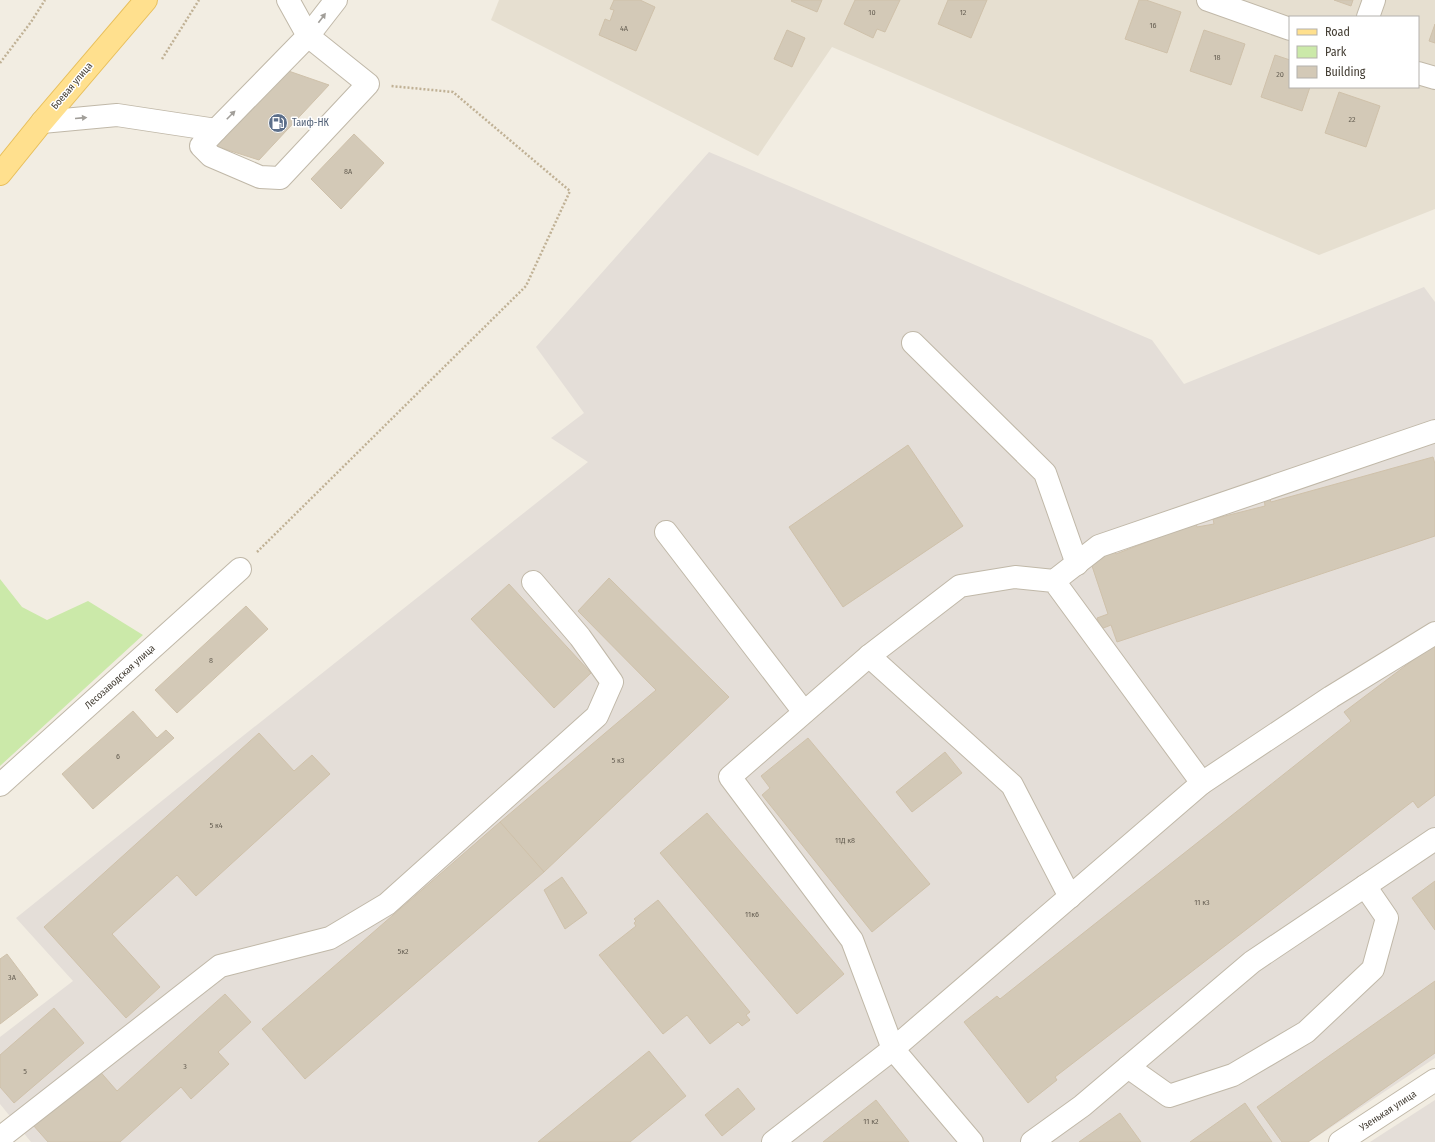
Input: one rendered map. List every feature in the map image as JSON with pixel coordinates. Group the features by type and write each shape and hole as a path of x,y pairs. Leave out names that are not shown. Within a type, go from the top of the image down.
{"main road":[{"name":"Боевая улица","path":"0,174 42,122 146,0"}],"street":[{"path":"288,0 308,36 368,84 280,178 260,177 211,156 200,146 308,36 336,0"},
{"path":"1208,0 1289,30"},
{"path":"1368,16 1374,0"},
{"path":"1419,73 1435,78"},
{"path":"42,122 117,115 216,130"},
{"path":"913,343 1045,473 1076,564"},
{"path":"972,1142 893,1049 852,940 730,777 869,656 960,586 1015,577 1054,581 1099,546 1435,431"},
{"path":"666,532 804,712"},
{"name":"Лесозаводская улица","path":"0,785 240,569"},
{"path":"1054,581 1202,783"},
{"path":"0,1138 220,966 330,938 387,904 597,716 612,682 580,637 533,582"},
{"path":"773,1142 893,1049 1202,783 1331,696 1435,633"},
{"path":"869,656 1012,785 1070,897"},
{"path":"1032,1142 1082,1106 1252,962 1435,839"},
{"path":"1128,1067 1169,1096 1234,1075 1306,1032 1373,968 1387,918 1365,886"},
{"name":"Узенькая улица","path":"1340,1142 1435,1080"}],"path":[{"path":"0,64 31,22 45,0"},
{"path":"162,59 199,0"},
{"path":"240,569 526,286 570,191 453,92 368,84"}],"shaded area":[{"path":"499,0 1435,0 1435,209 1319,255 832,47 758,156 491,20"},
{"path":"709,152 1152,340 1184,384 1424,287 1435,302 1435,1058 1309,1142 31,1142 0,1104 0,1037 73,981 16,918 588,462 551,438 584,413 536,347"},
{"path":"1435,1100 1435,1142 1370,1142"}],"green space":[{"path":"0,579 22,607 47,620 88,601 143,635 0,766"}],"building":[{"path":"614,0 640,0 655,7 636,51 599,35 605,19 610,21 614,10 610,9"},
{"path":"822,0 817,12 791,1"},
{"path":"855,0 900,0 885,32 877,29 873,38 844,24"},
{"path":"948,0 987,0 971,38 938,24"},
{"path":"1139,0 1146,0 1181,12 1167,53 1125,39"},
{"path":"1334,0 1353,0 1351,6"},
{"path":"1435,24 1435,43 1429,41"},
{"path":"787,30 805,38 792,67 774,59"},
{"path":"1204,30 1245,44 1231,85 1190,71"},
{"path":"1275,55 1289,60 1289,88 1310,88 1302,111 1261,97"},
{"path":"277,67 329,85 259,160 212,145"},
{"path":"1339,92 1380,106 1366,147 1325,133"},
{"path":"354,134 384,163 341,209 311,179"},
{"path":"908,445 963,526 843,607 789,527"},
{"path":"1433,457 1435,464 1435,536 1117,642 1111,625 1101,629 1097,618 1108,614 1091,563 1103,558 1100,551 1112,546 1116,554 1196,523 1197,527 1214,524 1213,519 1265,506 1264,498 1269,496 1271,502"},
{"path":"609,578 729,697 544,872 500,822 656,690 578,611"},
{"path":"509,584 591,673 554,708 471,619"},
{"path":"246,606 268,629 177,713 155,690"},
{"path":"1433,645 1435,648 1435,795 1418,808 1413,801 1055,1077 1057,1080 1028,1103 964,1022 997,996 1000,999 1351,721 1344,712"},
{"path":"133,711 157,738 166,730 174,738 93,809 62,774"},
{"path":"259,733 294,771 312,755 330,774 196,896 177,875 112,934 160,987 126,1018 44,927"},
{"path":"808,738 930,884 872,932 762,795 770,788 761,776"},
{"path":"945,752 962,773 912,812 896,792"},
{"path":"707,813 844,974 797,1014 660,853"},
{"path":"500,822 544,872 305,1079 262,1029"},
{"path":"562,877 587,913 565,929 544,890"},
{"path":"1435,881 1435,930 1412,898"},
{"path":"658,900 750,1012 746,1015 750,1020 742,1026 738,1022 710,1044 687,1015 663,1034 599,955 636,926 634,923 636,921 634,919"},
{"path":"7,954 38,995 0,1024 0,959"},
{"path":"1435,981 1435,1053 1308,1142 1282,1142 1257,1107"},
{"path":"225,994 251,1022 218,1052 229,1064 191,1099 181,1087 120,1142 48,1142 33,1125 97,1068 117,1091"},
{"path":"54,1008 84,1043 14,1103 0,1087 0,1055"},
{"path":"649,1051 686,1096 630,1142 538,1142"},
{"path":"738,1088 755,1109 722,1136 705,1115"},
{"path":"876,1100 909,1142 823,1142"},
{"path":"1245,1103 1272,1142 1190,1142"},
{"path":"1120,1113 1141,1142 1079,1142"}],"place":[{"name":"Таиф-НК","path":"278,123"}]}
